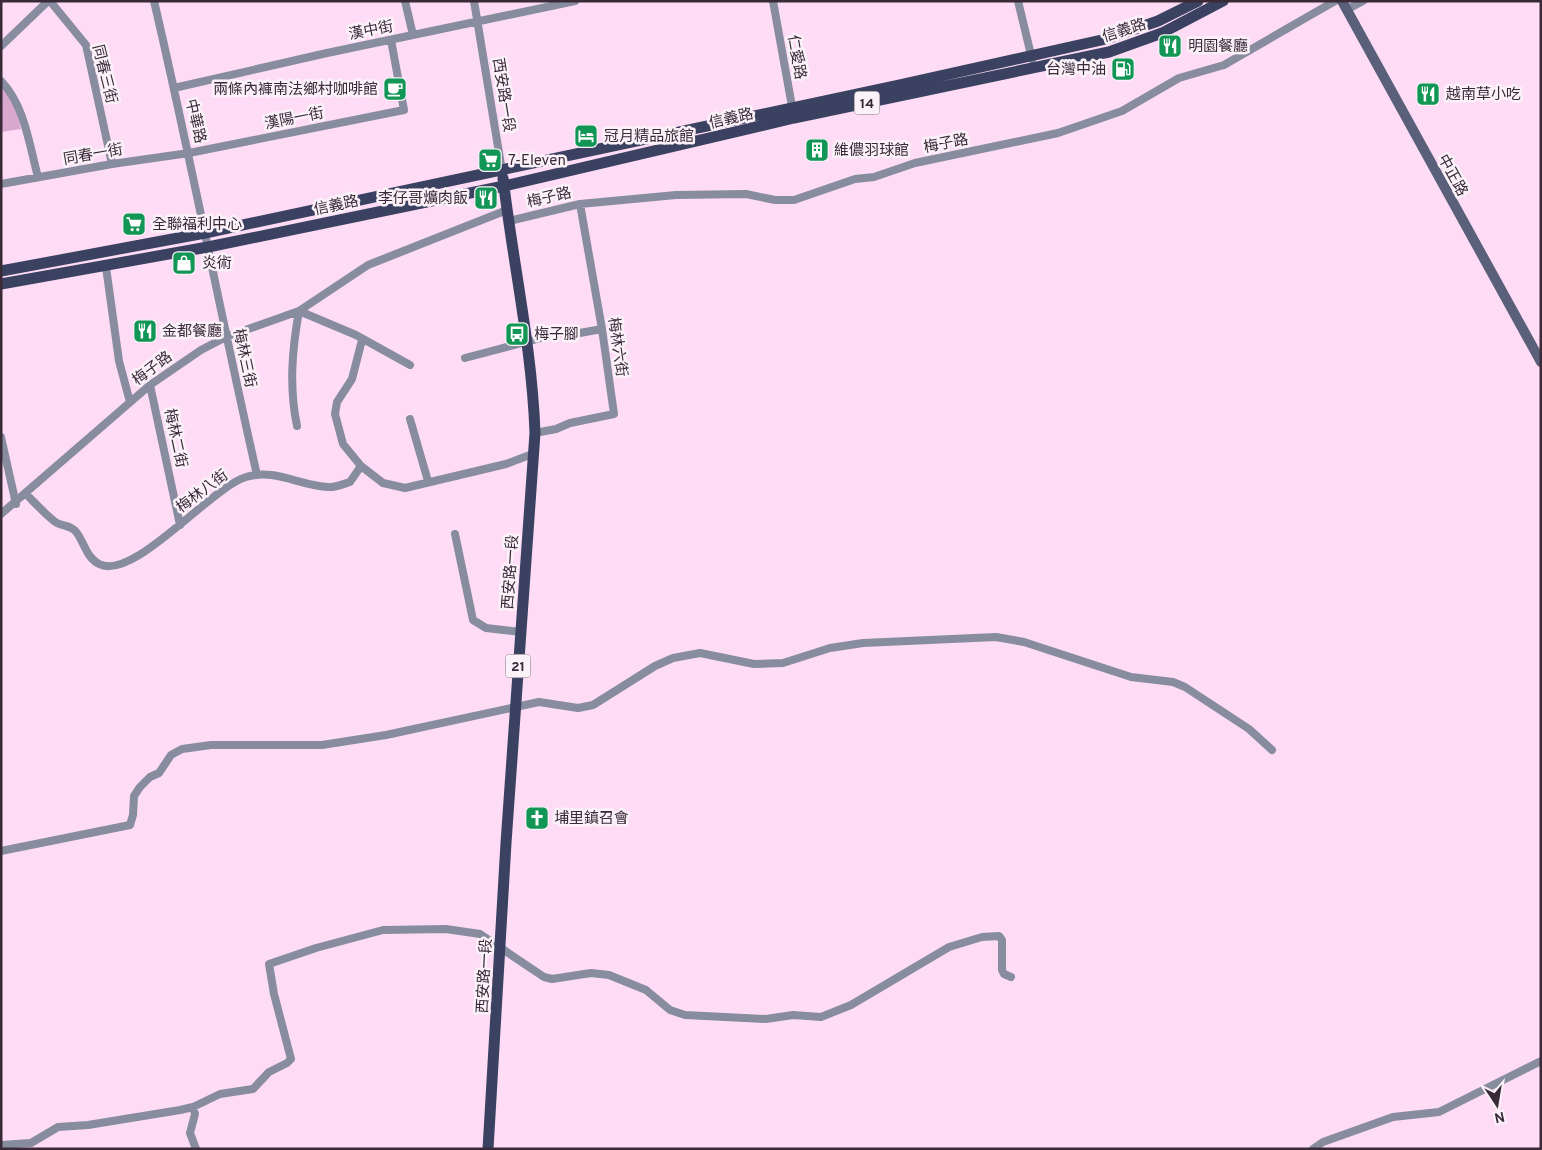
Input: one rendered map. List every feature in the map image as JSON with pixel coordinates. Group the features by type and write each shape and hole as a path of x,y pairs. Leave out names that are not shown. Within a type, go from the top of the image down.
{"main road":[{"name":"信義路","path":"1,271 205,233 502,172 792,106 900,85 1106,38 1158,21 1198,1"},
{"name":"信義路","path":"1,284 106,267 504,186 794,118 1109,52 1162,33 1223,1"},
{"name":"西安路一段","path":"488,1149 515,708 535,433 534,391 502,172"}],"street":[{"path":"1,46 49,1"},
{"name":"同春三街","path":"49,1 86,45 112,164"},
{"name":"中華路","path":"154,1 189,153 208,247"},
{"path":"405,1 413,35"},
{"name":"西安路一段","path":"474,1 502,172"},
{"name":"漢中街","path":"174,88 575,1"},
{"name":"仁愛路","path":"773,1 794,118"},
{"path":"1018,1 1034,68"},
{"name":"梅子路","path":"1,514 16,504 150,385 201,350 226,337 299,311 368,265 508,215 580,204 676,195 746,194 775,200 794,200 855,179 874,177 915,163 1058,133 1122,111 1179,78 1224,65 1335,1"},
{"path":"1344,6 1363,1"},
{"name":"中正路","path":"1344,6 1541,362"},
{"name":"漢陽一街","path":"189,153 404,110 391,40"},
{"path":"1,81 13,93 21,111 38,177"},
{"name":"同春一街","path":"1,184 112,164 189,153"},
{"name":"梅林六街","path":"535,433 556,429 570,423 614,414 602,329 580,204"},
{"name":"梅林三街","path":"208,247 257,475"},
{"path":"106,267 119,361 130,402"},
{"path":"297,426 293,404 292,372 299,311 356,335 410,365"},
{"path":"466,358 527,340 564,332 574,334 602,329"},
{"path":"362,340 352,379 337,402 335,414 343,444 360,466 383,483 405,488 506,464 534,454"},
{"name":"梅林二街","path":"150,385 180,525"},
{"path":"410,419 428,481"},
{"path":"1,437 16,504"},
{"name":"梅林八街","path":"26,494 54,522 75,531 86,552 100,564 130,561 180,525 228,485 245,477 257,475 290,478 330,487 350,482 360,466"},
{"path":"455,534 473,620 486,628 521,632"},
{"path":"1,851 130,825 134,815 134,796 140,787 150,777 159,773 171,755 182,749 211,744 322,745 386,735 539,702 578,708 593,705 656,666 673,658 700,653 754,664 783,663 830,648 863,642 996,637 1024,642 1130,677 1173,682 1185,687 1249,729 1272,750"},
{"path":"1,1145 31,1143 58,1127 88,1125 193,1107 220,1094 253,1089 269,1072 291,1059 272,986 269,964 272,961 383,930 464,931 480,934 544,977 552,979 591,973 609,975 646,990 670,1010 685,1015 708,1018 766,1019 793,1015 821,1017 851,1005 949,947 982,936 999,936 1002,940 1002,970 1004,974 1011,977"},
{"path":"1312,1149 1323,1142 1393,1117 1439,1112 1541,1061"},
{"path":"193,1107 195,1114 190,1133 196,1149"}],"shaded area":[{"path":"1,84 14,96 21,129 1,132"}],"place":[{"name":"明園餐廳","path":"1170,46"},
{"name":"台灣中油","path":"1123,69"},
{"name":"兩條內褲南法鄉村咖啡館","path":"395,89"},
{"name":"越南草小吃","path":"1428,94"},
{"name":"冠月精品旅館","path":"586,136"},
{"name":"維儂羽球館","path":"817,150"},
{"name":"7-Eleven","path":"490,160"},
{"name":"李仔哥爌肉飯","path":"486,198"},
{"name":"全聯福利中心","path":"134,224"},
{"name":"炎術","path":"184,263"},
{"name":"金都餐廳","path":"145,331"},
{"name":"梅子腳","path":"517,334"},
{"name":"埔里鎮召會","path":"537,818"}]}
